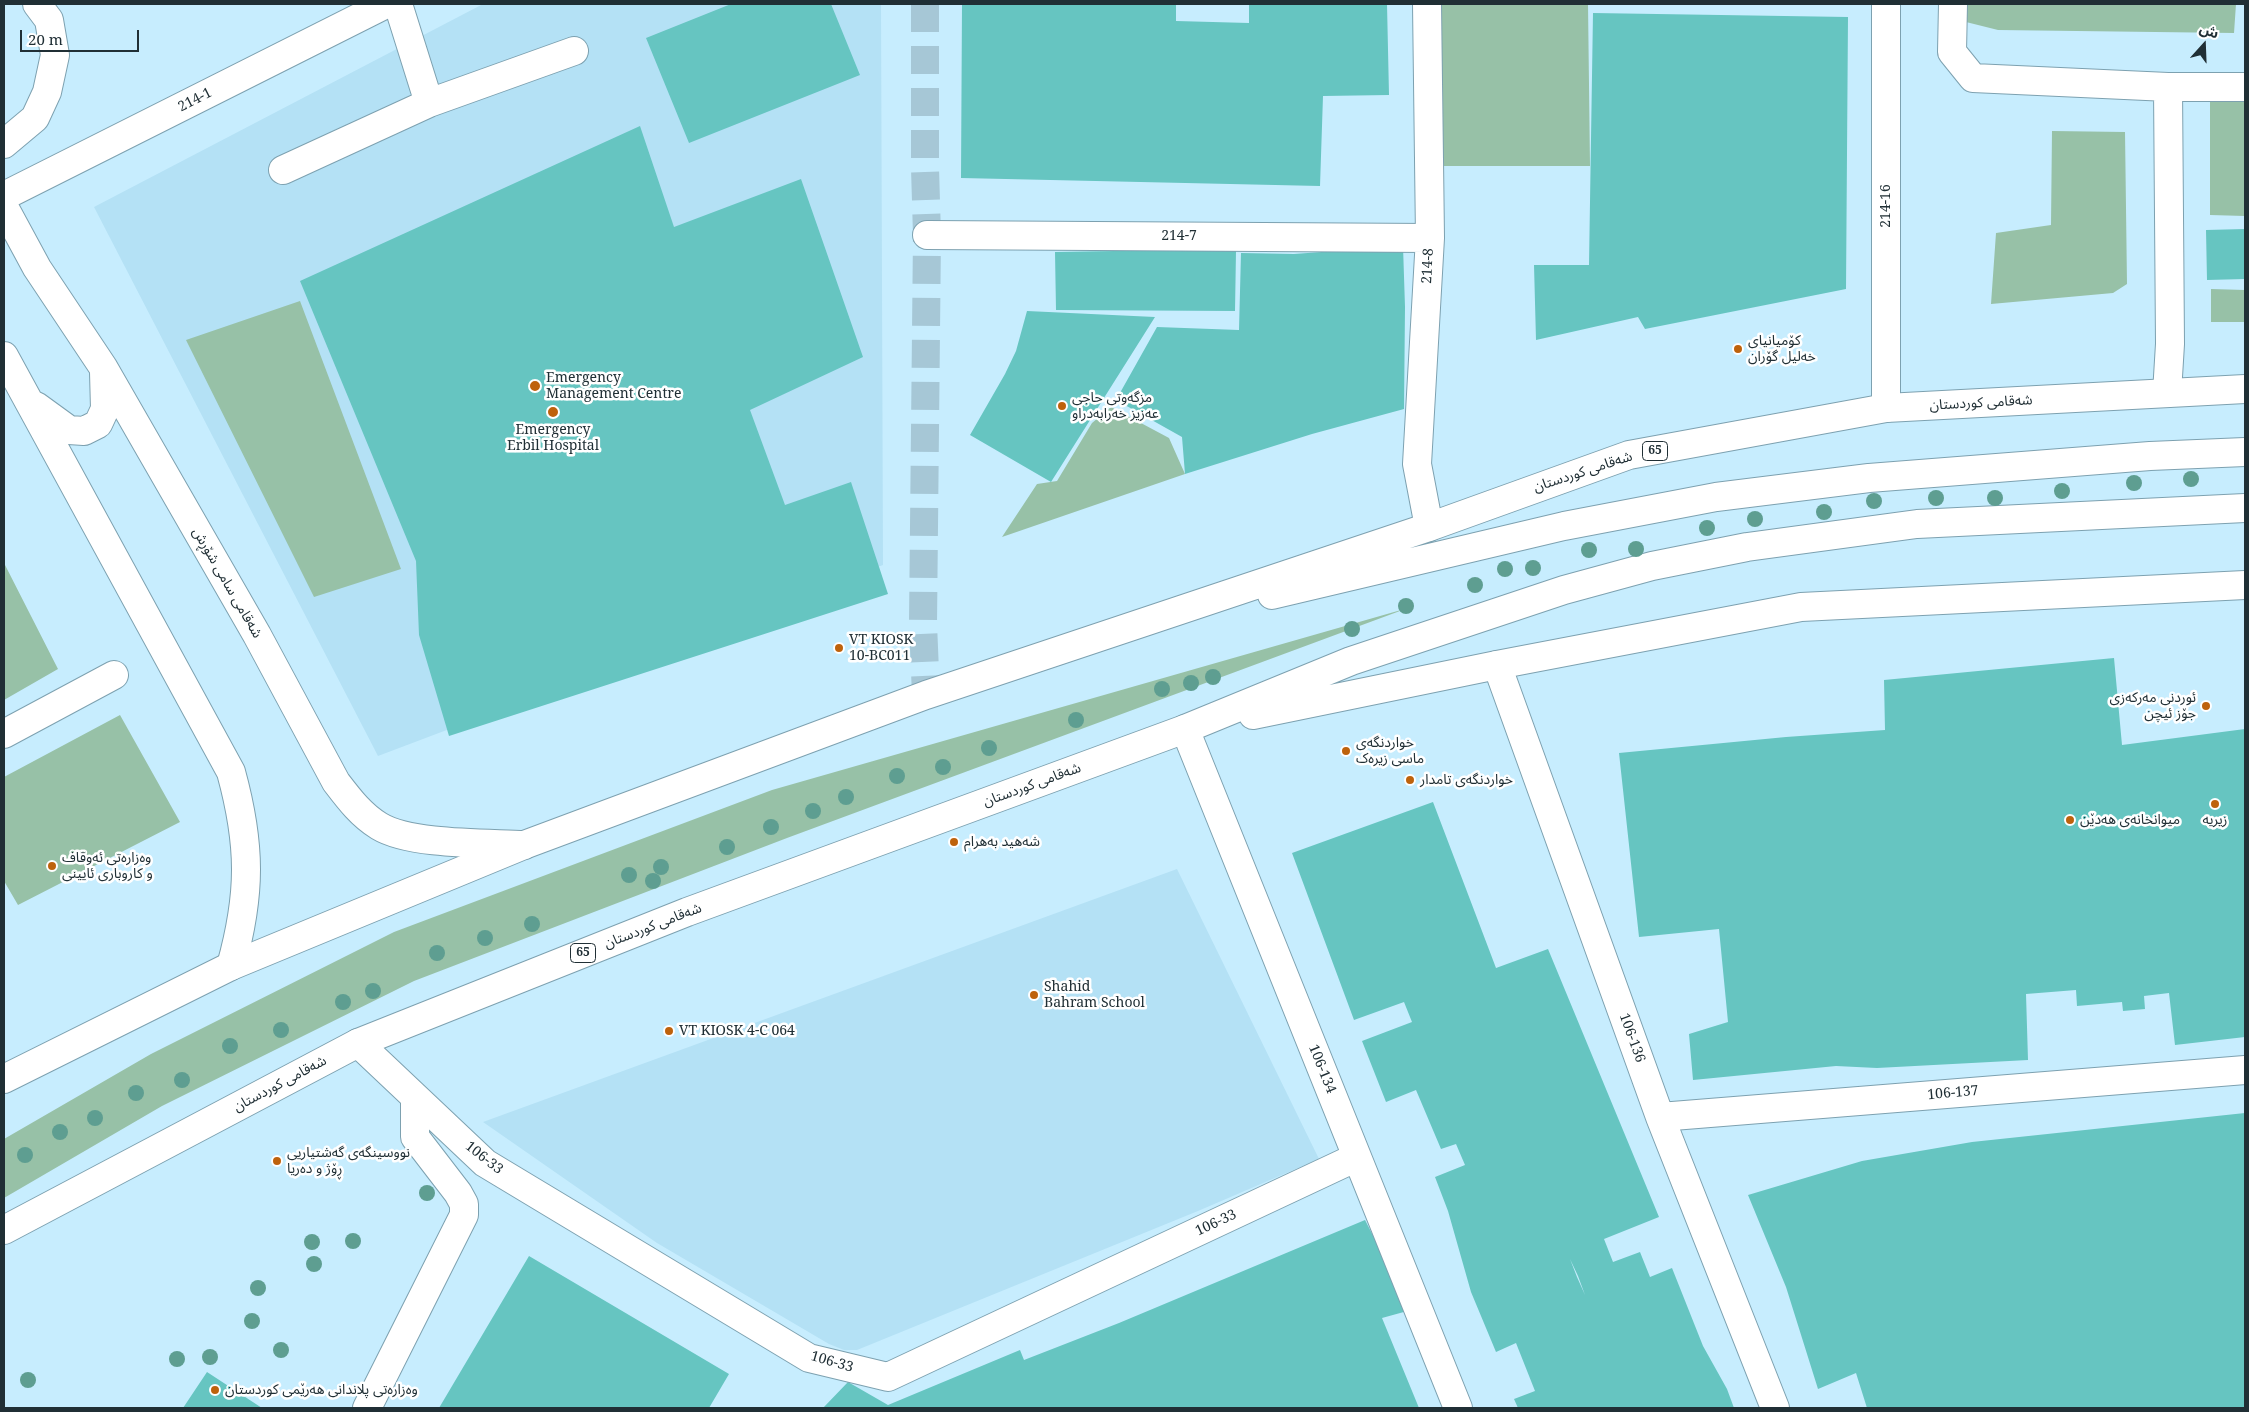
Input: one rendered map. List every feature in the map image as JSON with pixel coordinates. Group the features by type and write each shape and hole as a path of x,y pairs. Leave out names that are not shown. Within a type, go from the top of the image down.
{"main road":[{"path":"4,144 35,118 48,92 55,55 49,20 37,4"},
{"name":"214-1","path":"4,196 354,11 386,4"},
{"path":"398,4 429,103"},
{"name":"214-8","path":"1427,4 1430,238 1417,464 1429,527"},
{"name":"214-16","path":"1886,4 1886,408"},
{"path":"1953,4 1952,52 1973,78 2168,88 2245,88"},
{"path":"283,170 429,103 574,51"},
{"path":"2167,393 2170,344 2168,88"},
{"name":"شەقامی سامی شۆڕش","path":"4,207 37,268 103,367 256,634 336,782 350,801 366,817 380,827 413,838 524,845"},
{"name":"214-7","path":"927,235 1430,238"},
{"path":"4,356 232,772 242,810 247,850 247,892 242,928 232,966"},
{"path":"29,400 68,430 84,431 98,424 105,409 103,367"},
{"name":"شەقامی کوردستان","path":"4,1079 232,966 524,845 926,695 1091,638 1429,527 1629,456 1886,408 2245,389"},
{"name":"شەقامی کوردستان","path":"1091,638 1564,526 1716,497 1869,478 2150,456 2245,452"},
{"name":"شەقامی کوردستان","path":"4,1230 358,1043 687,912 1186,729 1351,661 1564,590 1652,566 1778,543 1917,524 2245,508"},
{"name":"شەقامی کوردستان","path":"1186,729 1498,665 1801,607 2245,585"},
{"name":"106-136","path":"1498,665 1660,1117 1775,1408"},
{"path":"4,734 114,675"},
{"name":"106-134","path":"1186,729 1458,1408"},
{"name":"106-33","path":"358,1043 485,1163 809,1358 888,1377 1357,1157"},
{"name":"106-137","path":"1660,1117 2245,1070"},
{"path":"367,1408 464,1215 464,1204 458,1193 415,1137 415,1098"}],"shaded area":[{"name":"Emergency Management Centre","path":"483,4 881,4 883,565 378,756 94,207"},
{"name":"Shahid Bahram School","path":"1177,869 1319,1159 1198,1211 857,1350 844,1350 829,1344 657,1243 483,1122"}],"green space":[{"path":"1437,4 1588,4 1590,166 1439,166"},
{"path":"1966,4 2236,4 2234,33 1998,30 1966,22"},
{"path":"2210,102 2245,102 2245,216 2210,215"},
{"path":"2052,131 2125,132 2127,284 2113,293 1991,304 1996,233 2051,225"},
{"path":"2211,289 2245,290 2245,322 2211,322"},
{"path":"300,301 401,569 314,597 186,340"},
{"path":"1111,407 1169,438 1185,474 1002,537 1037,484 1057,481 1092,423"},
{"path":"4,563 58,669 4,700"},
{"path":"1408,608 787,838 414,981 162,1106 4,1198 4,1139 151,1054 394,932 772,790"},
{"path":"120,715 180,822 18,905 4,881 4,777"}],"building":[{"path":"731,4 831,4 860,75 689,143 646,38"},
{"path":"962,4 1176,4 1176,21 1249,23 1249,4 1387,4 1389,95 1323,96 1320,186 961,178"},
{"path":"1593,13 1848,17 1846,289 1645,329 1638,317 1536,340 1534,265 1589,265"},
{"path":"640,126 674,227 801,179 863,357 750,410 785,505 851,482 888,594 449,736 419,635 416,561 300,281"},
{"path":"2245,229 2245,279 2207,280 2206,230"},
{"path":"1403,246 1405,307 1404,409 1312,434 1185,474 1182,437 1116,400 1157,327 1239,330 1241,253 1294,254"},
{"path":"1236,251 1235,311 1056,310 1055,252"},
{"path":"1027,311 1155,317 1051,482 970,435 1016,351"},
{"path":"2114,658 2122,745 2245,729 2245,1037 2175,1045 2169,993 2144,996 2145,1009 2123,1011 2122,1002 2077,1006 2076,990 2026,994 2028,1060 1877,1068 1836,1066 1693,1080 1689,1034 1728,1022 1719,929 1639,937 1619,753 1786,737 1885,730 1884,680"},
{"path":"1433,802 1496,968 1548,949 1659,1217 1604,1239 1613,1262 1640,1252 1650,1277 1672,1268 1703,1346 1727,1389 1734,1408 1518,1408 1514,1399 1535,1391 1516,1343 1496,1352 1471,1292 1448,1211 1435,1177 1465,1165 1456,1144 1441,1149 1416,1090 1386,1102 1362,1041 1412,1022 1404,1002 1354,1020 1292,853","holes":["1570,1259 1578,1276 1585,1295"]},
{"path":"2245,1113 2245,1408 1867,1408 1856,1373 1818,1389 1786,1287 1748,1195 1862,1161 1972,1142"},
{"path":"1365,1220 1411,1310 1382,1318 1419,1408 823,1408 848,1382 888,1405 1020,1350 1024,1360 1119,1323"},
{"path":"529,1256 729,1374 709,1408 439,1408"},
{"name":"وەزارەتی پلاندانی هەرێمی کوردستان","path":"207,1372 262,1408 183,1408"}],"tunnel":[{"path":"925,4 927,235 923,624 926,695"}],"place":[{"name":"کۆمپانیای خەلیل گۆران","path":"1738,349"},
{"name":"Emergency Management Centre","path":"535,386"},
{"name":"مزگەوتی حاجی عەزیز خەرابەدراو","path":"1062,406"},
{"name":"Emergency Erbil Hospital","path":"553,412"},
{"name":"VT KIOSK 10-BC011","path":"839,648"},
{"name":"ئوردنی مەرکەزی جۆز ئیچن","path":"2206,706"},
{"name":"خواردنگەی ماسی زیرەک","path":"1346,751"},
{"name":"خواردنگەی تامدار","path":"1410,780"},
{"name":"زیریە","path":"2215,804"},
{"name":"میوانخانەی هەدێن","path":"2070,820"},
{"name":"شەهید بەهرام","path":"954,842"},
{"name":"وەزارەتی ئەوقاف و کاروباری ئایینی","path":"52,866"},
{"name":"Shahid Bahram School","path":"1034,995"},
{"name":"VT KIOSK 4-C 064","path":"669,1031"},
{"name":"نووسینگەی گەشتیاریی ڕۆژ و دەریا","path":"277,1161"},
{"name":"وەزارەتی پلاندانی هەرێمی کوردستان","path":"215,1390"}]}
